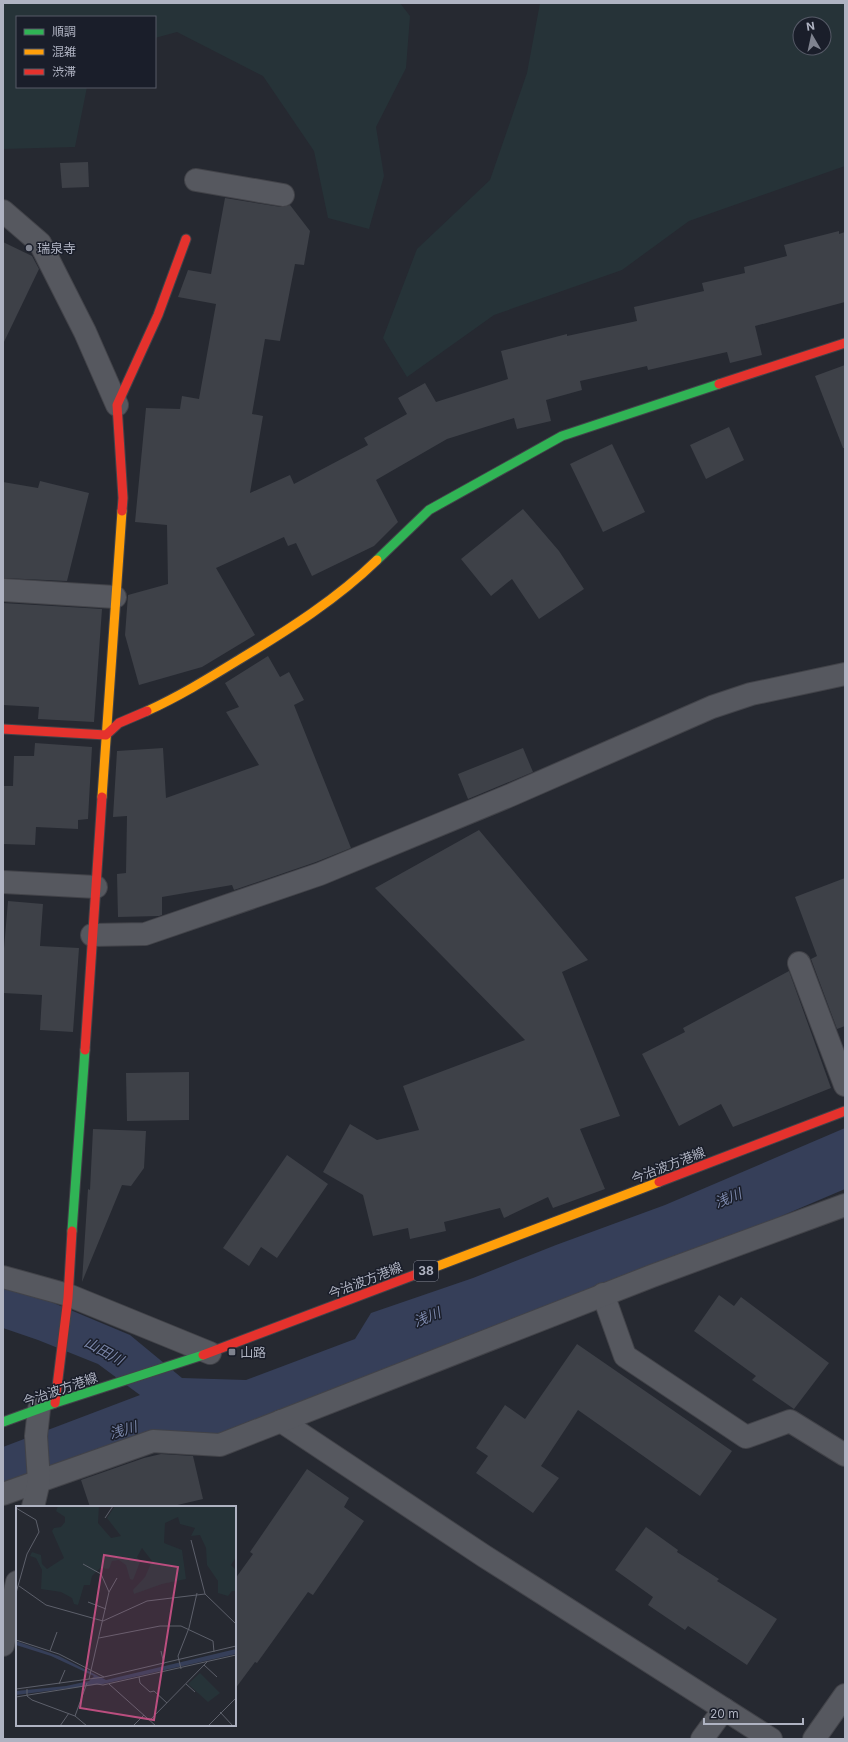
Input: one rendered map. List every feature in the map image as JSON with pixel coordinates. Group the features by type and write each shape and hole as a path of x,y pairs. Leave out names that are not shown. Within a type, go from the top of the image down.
{"street":[{"path":"196,180 283,195"},
{"path":"3,211 40,243 85,332 117,405 123,498 68,1297 50,1404 36,1436 39,1481 33,1506"},
{"path":"117,405 158,315 186,239"},
{"path":"3,729 106,735 119,723 176,698 276,637 357,580 429,510 562,436 845,344"},
{"path":"3,590 115,597"},
{"path":"92,935 145,934 320,874 511,794 712,707 750,694 845,674"},
{"path":"3,882 96,887"},
{"path":"799,963 845,1085"},
{"name":"今治波方港線","path":"3,1422 50,1404 210,1353 845,1111"},
{"path":"3,1494 153,1441 220,1445 603,1294 845,1205"},
{"path":"3,1277 68,1297 210,1353"},
{"path":"603,1294 625,1356 746,1437 790,1421 845,1455"},
{"path":"281,1421 484,1556 771,1739"},
{"path":"3,1646 16,1587"},
{"path":"814,1739 845,1695"},
{"path":"702,1739 724,1709"}],"shaded area":[{"path":"3,3 400,3 410,16 406,68 376,127 384,176 369,229 328,218 314,151 263,76 177,32 156,38 156,16 16,16 16,88 87,88 75,147 3,149"},
{"path":"540,3 845,3 845,166 689,221 622,270 494,315 407,377 383,338 417,249 490,180 527,73"}],"water":[{"path":"845,1128 845,1189 751,1229 211,1438 3,1485 3,1447 140,1395 98,1364 3,1328 3,1286 25,1291 130,1335 182,1378 246,1380 355,1339 371,1313 473,1278 556,1245 665,1205"}],"building":[{"path":"88,162 89,187 62,188 60,163"},
{"path":"225,198 281,207 290,205 310,231 304,265 295,264 280,341 265,339 252,414 263,416 250,493 290,475 294,484 368,445 364,438 407,414 398,398 425,383 436,402 508,379 501,351 567,334 567,336 637,321 634,307 704,291 702,283 745,273 744,267 787,256 784,245 839,231 839,234 845,232 845,302 755,326 762,355 730,363 727,352 648,370 647,366 580,381 582,390 546,400 551,421 517,429 514,418 447,439 376,480 398,522 374,546 312,576 296,543 288,546 284,537 216,568 255,635 202,667 139,685 125,635 128,595 168,584 167,525 135,522 146,408 180,409 182,396 199,399 216,304 178,297 188,270 211,274"},
{"path":"3,242 32,256 39,269 3,344"},
{"path":"845,365 845,448 843,448 815,376"},
{"path":"729,427 744,460 706,479 690,445"},
{"path":"612,444 645,512 603,532 570,464"},
{"path":"40,481 89,493 67,581 3,578 3,482 38,488"},
{"path":"523,509 559,551 584,589 539,619 512,579 491,596 461,559"},
{"path":"3,603 102,609 94,722 38,719 39,707 3,705"},
{"path":"268,656 280,677 289,672 304,700 294,705 351,848 316,862 234,890 232,885 162,897 162,915 159,916 118,917 117,874 126,873 127,816 113,817 117,751 163,748 166,798 259,765 226,712 239,707 225,683"},
{"path":"35,743 92,747 88,819 78,820 78,829 36,827 35,845 3,844 3,786 13,786 14,756 34,756"},
{"path":"523,748 533,772 468,799 458,774"},
{"path":"479,830 588,960 562,972 620,1116 580,1129 605,1189 553,1208 548,1197 504,1218 500,1208 444,1222 446,1231 410,1239 408,1228 373,1236 363,1195 323,1172 350,1124 377,1140 419,1130 403,1086 525,1040 375,888"},
{"path":"845,878 845,1026 837,1029 811,959 817,956 795,897"},
{"path":"8,901 43,904 40,946 79,948 73,1032 40,1030 42,995 3,993 3,960"},
{"path":"789,971 831,1088 733,1127 721,1104 679,1126 642,1054 685,1032 683,1028"},
{"path":"189,1072 189,1120 127,1121 126,1073"},
{"path":"93,1129 146,1131 144,1168 131,1186 122,1185 82,1282 88,1189 90,1190"},
{"path":"287,1155 328,1184 277,1258 261,1247 249,1266 223,1248"},
{"path":"719,1295 734,1306 741,1297 829,1363 794,1409 752,1380 756,1376 694,1331"},
{"path":"577,1344 732,1451 700,1496 578,1410 541,1466 559,1478 533,1513 476,1473 488,1456 476,1448 505,1405 525,1419"},
{"path":"161,1454 193,1456 203,1499 173,1506 90,1506 81,1480 144,1458"},
{"path":"307,1469 349,1498 344,1507 364,1521 313,1595 308,1592 257,1663 255,1662 236,1688 236,1578 253,1554 250,1552"},
{"path":"646,1527 678,1550 677,1552 719,1579 717,1581 777,1619 747,1665 688,1626 685,1630 648,1605 653,1597 615,1570"}],"traffic: fast":[{"path":"377,560 429,510 562,436 719,384"},
{"path":"72,1231 85,1050"},
{"path":"3,1422 55,1403 203,1355"}],"traffic: slow":[{"path":"102,797 122,511"},
{"path":"147,711 206,680 294,625 329,601 377,560"},
{"path":"430,1269 659,1182"}],"traffic: jam":[{"path":"122,511 123,498 117,405 158,315 186,239"},
{"path":"719,384 845,343"},
{"path":"3,729 106,735 119,723 147,711"},
{"path":"85,1050 102,797"},
{"path":"659,1182 845,1111"},
{"path":"55,1403 68,1298 72,1231"},
{"path":"203,1355 430,1269"}],"place":[{"name":"瑞泉寺","path":"29,248"},
{"name":"山路","path":"232,1352"}],"water label":[{"name":"浅川","path":"728,1198"},
{"name":"浅川","path":"427,1317"},
{"name":"山田川","path":"104,1351"},
{"name":"浅川","path":"123,1430"}]}
